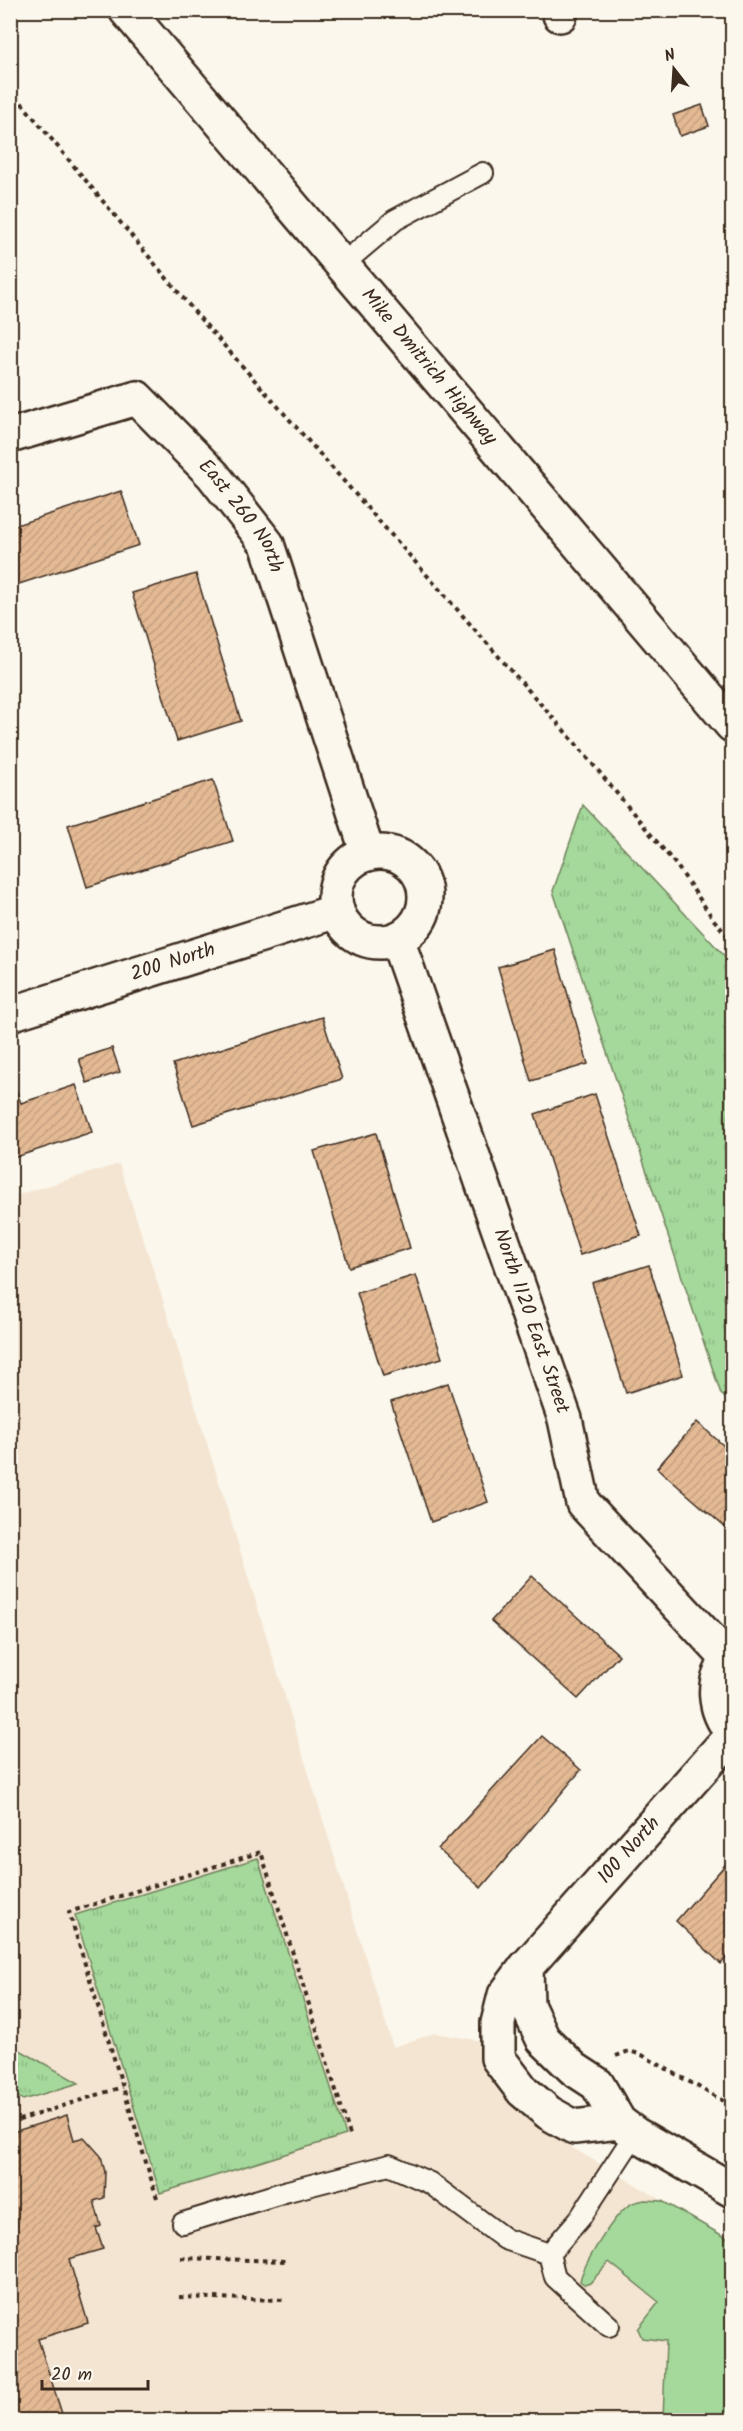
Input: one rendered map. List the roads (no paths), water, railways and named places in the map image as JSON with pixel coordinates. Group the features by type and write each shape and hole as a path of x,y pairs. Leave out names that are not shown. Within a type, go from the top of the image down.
{"main road":[{"name":"Mike Dmitrich Highway","path":"126,10 732,725"},
{"name":"East 260 North","path":"10,436 137,398 213,475 267,544 368,854"},
{"path":"383,852 398,855 411,863 420,875 425,890 425,905 420,919 410,931 397,939 383,942 368,941 354,934 344,924 337,911 334,897 337,883 344,870 354,860 368,854 383,852"},
{"name":"200 North","path":"10,1014 337,911"},
{"name":"North 1120 East Street","path":"397,939 566,1419 583,1503 731,1659"},
{"path":"731,1659 720,1674 716,1689 717,1706 723,1721 732,1733"},
{"name":"100 North","path":"627,2128 574,2127 549,2113 523,2091 498,2058 498,2023 506,1995 526,1967 732,1733"},
{"path":"526,1967 528,2005 543,2039 574,2068 597,2084 627,2128 732,2190"}],"lane":[{"path":"343,264 395,220 483,173"},
{"path":"549,2254 580,2218 627,2128"},
{"path":"183,2223 288,2191 389,2165 430,2183 505,2239 549,2254"},
{"path":"549,2254 555,2277 609,2326"}]}
